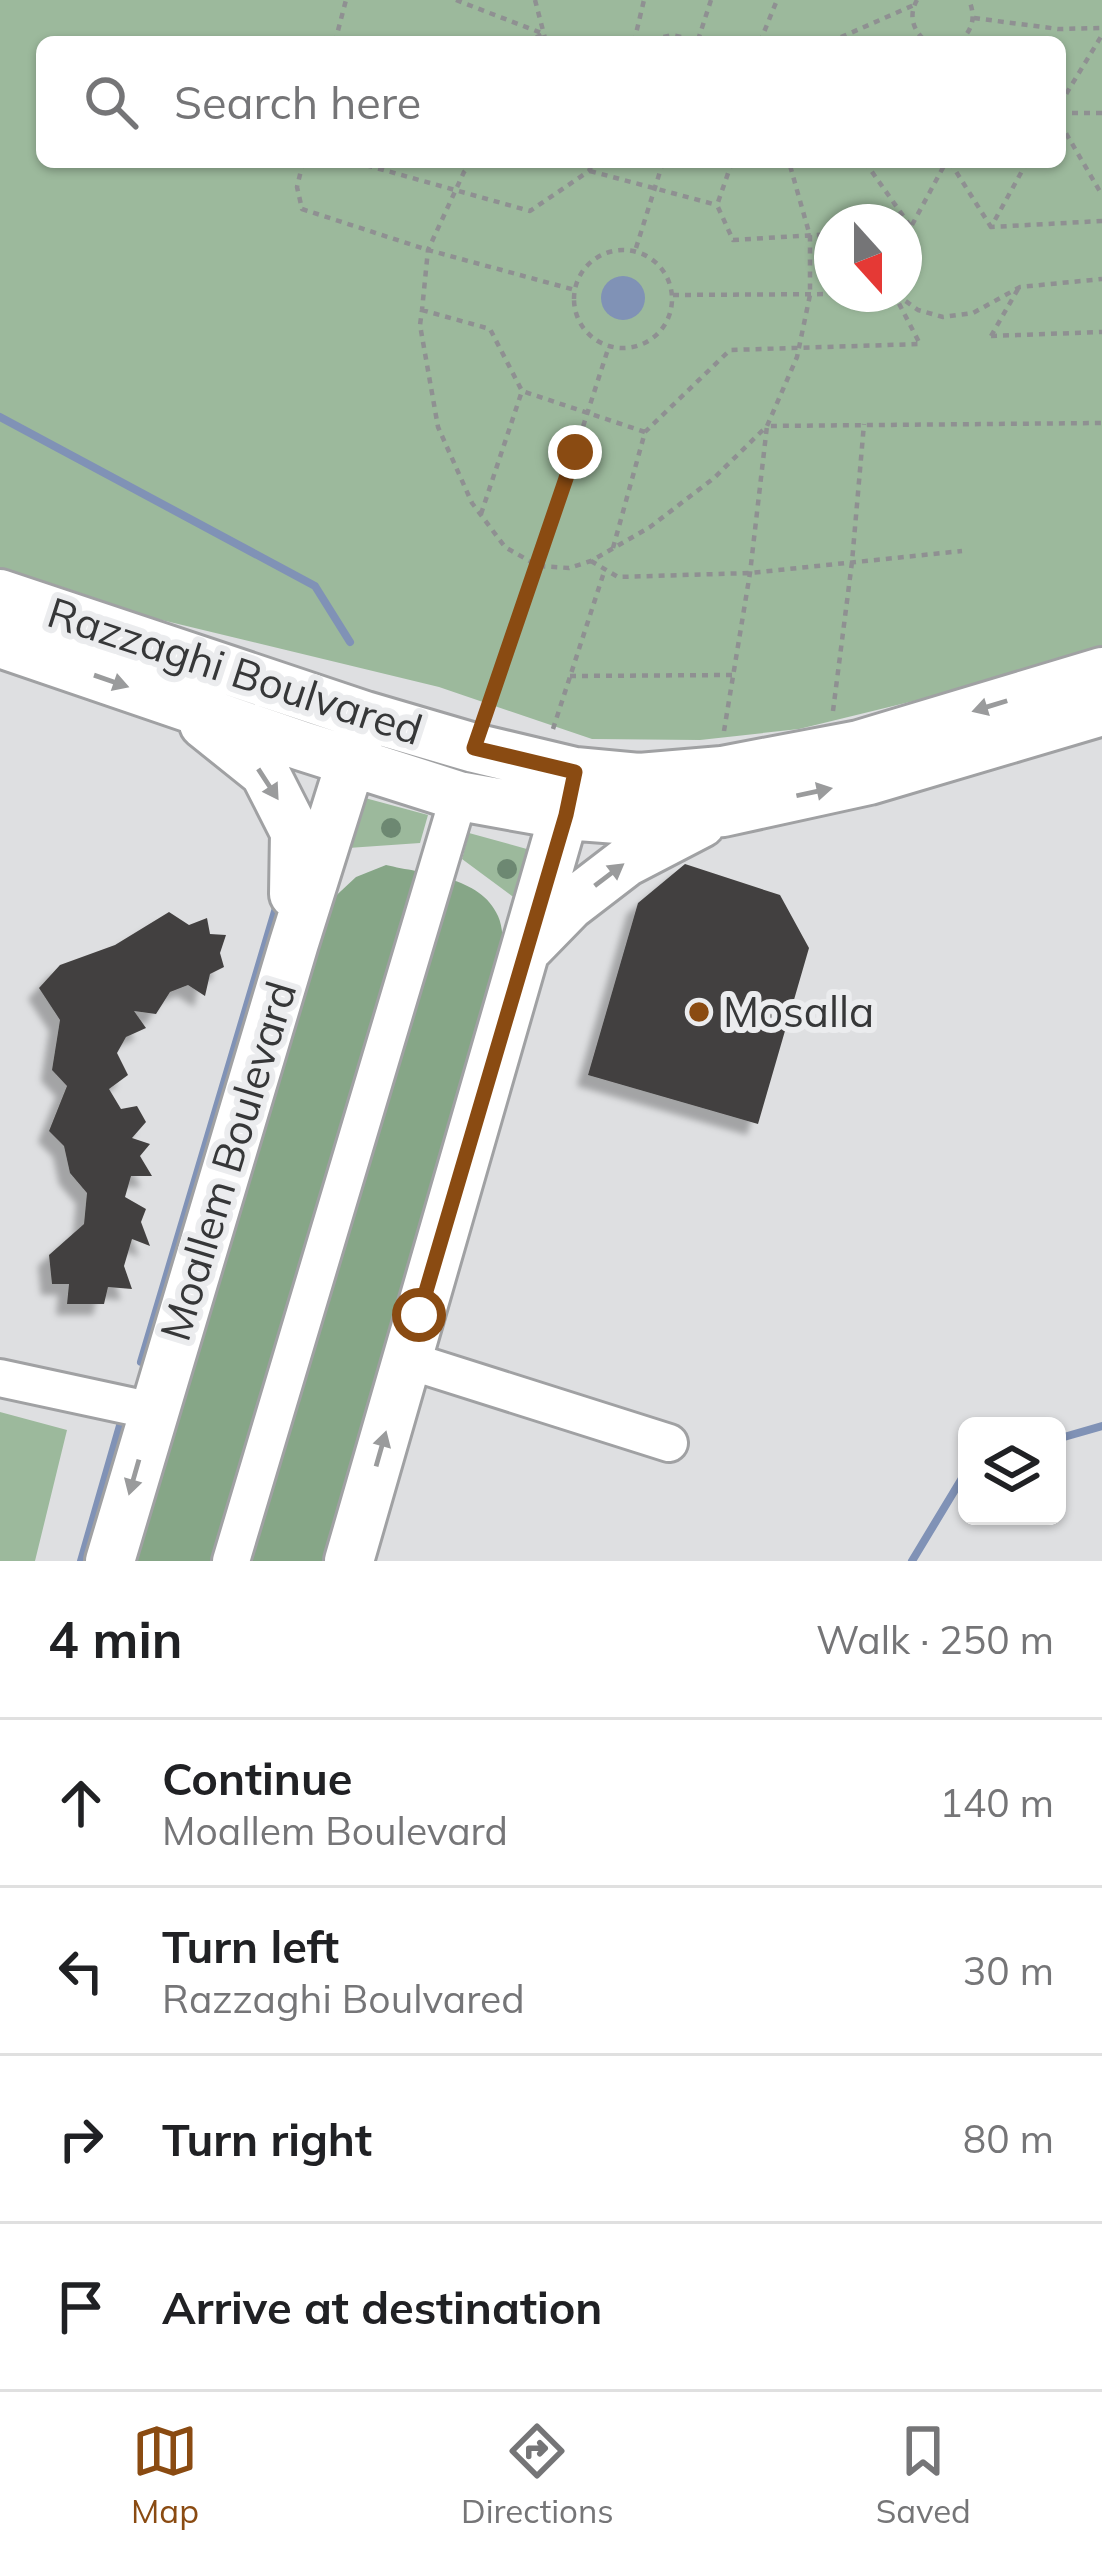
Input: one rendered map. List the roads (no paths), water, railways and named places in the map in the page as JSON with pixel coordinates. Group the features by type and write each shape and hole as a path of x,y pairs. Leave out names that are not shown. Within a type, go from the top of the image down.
{"main road":[{"name":"Razzaghi Boulvared","path":"0,594 365,716 564,774 639,778 722,771 859,745 1102,672"},
{"name":"Razzaghi Boulvared","path":"0,643 459,796 564,774 631,820 723,812 869,780 1102,711"},
{"path":"182,706 265,773 296,832 294,943"},
{"name":"Moallem Boulevard","path":"110,1561 365,716"},
{"path":"349,1561 523,954 564,774"},
{"path":"523,954 570,904 626,862 723,812"}],"street":[{"path":"231,1561 459,796"},
{"path":"406,1360 669,1443"},
{"path":"0,1378 153,1412"}],"water":[{"path":"623,276 638,283 645,298 638,313 623,320 608,313 601,298 608,283"}],"waterway":[{"path":"0,417 315,586 350,642"},
{"path":"141,1362 276,908"},
{"path":"81,1561 121,1422"},
{"path":"1066,1436 1102,1426"},
{"path":"912,1561 958,1485"}],"place":[{"name":"Mosalla","path":"699,1012"}]}
